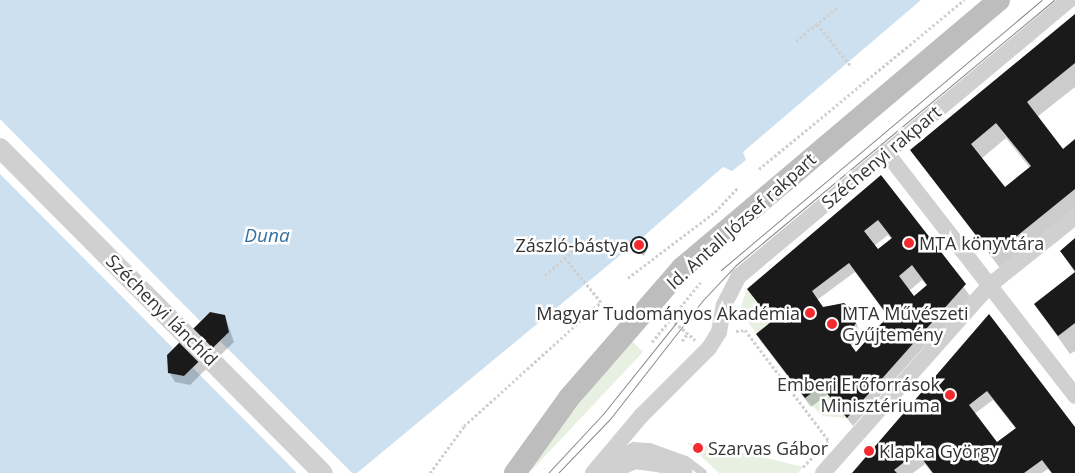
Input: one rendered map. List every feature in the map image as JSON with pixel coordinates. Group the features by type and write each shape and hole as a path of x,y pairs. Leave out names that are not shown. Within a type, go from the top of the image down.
{"main road":[{"name":"Id. Antall József rakpart","path":"515,473 569,398 682,268 999,0"}],"street":[{"name":"Széchenyi rakpart","path":"719,332 724,305 738,277 1069,0"},
{"name":"Széchenyi lánchíd","path":"0,148 323,473"},
{"path":"886,152 1075,396"},
{"path":"828,471 990,285 1075,217"},
{"path":"593,473 719,332"},
{"path":"604,473 635,459 663,463 683,473"}],"lane":[{"path":"600,473 616,455 634,446 668,450 704,473"}],"path":[{"path":"759,169 964,0"},
{"path":"796,41 838,7"},
{"path":"816,24 852,67"},
{"path":"628,278 715,212 740,186"},
{"path":"545,275 589,238"},
{"path":"430,473 464,426 601,302 565,258"},
{"path":"652,342 701,282"},
{"path":"671,319 692,336"},
{"path":"698,342 705,333 745,330 829,440 803,467"},
{"path":"682,341 688,333"},
{"path":"776,370 780,366"}],"green space":[{"path":"747,289 772,321 756,334 740,309"},
{"path":"631,340 643,352 530,472 535,458"},
{"path":"821,386 847,418 822,416 805,398"},
{"path":"687,443 737,451 803,467 798,473 719,473"}],"water":[{"name":"Duna","path":"0,0 921,0 743,152 746,160 732,171 723,167 644,236 631,240 630,247 357,473 0,473"}],"pier":[{"path":"0,119 200,321 210,312 225,315 229,332 220,341 352,473 297,473 193,368 184,376 168,373 167,355 173,348 0,174"}],"building":[{"path":"1075,14 1075,63 1027,102 1063,149 1075,139 1075,189 992,256 910,150","holes":["996,123 1031,166 1005,187 971,144"]},
{"name":"Magyar Tudományos Akadémia","path":"881,175 966,284 847,418 821,386 805,398 756,334 772,321 747,289","holes":["878,220 892,238 878,249 864,231","849,263 888,316 856,352 846,338 856,323 853,310 844,303 823,307 812,291","912,265 927,285 914,296 899,276"]},
{"name":"Zászló-bástya","path":"639,236 645,239 648,245 645,251 639,254 633,251 630,245 633,239"},
{"path":"1075,238 1075,271 1060,251"},
{"path":"1075,272 1075,323 1058,336 1034,304"},
{"path":"210,312 225,315 229,332 184,376 168,373 167,355"},
{"name":"Emberi Erőforrások Minisztériuma","path":"989,314 1075,427 1075,473 1052,473 1042,460 1024,473 933,473 917,452 894,470 897,473 852,473","holes":["987,391 1016,428 997,442 969,405"]}],"tram line":[{"path":"721,270 1042,0"},
{"path":"558,473 610,419 703,300 736,265 1054,0"},
{"path":"548,473 603,414 683,314"}],"place":[{"name":"MTA könyvtára","path":"909,243"},
{"name":"Zászló-bástya","path":"639,245"},
{"name":"Magyar Tudományos Akadémia","path":"810,313"},
{"name":"MTA Művészeti Gyűjtemény","path":"832,324"},
{"name":"Emberi Erőforrások Minisztériuma","path":"950,395"},
{"name":"Szarvas Gábor","path":"698,448"},
{"name":"Klapka György","path":"869,451"}]}
